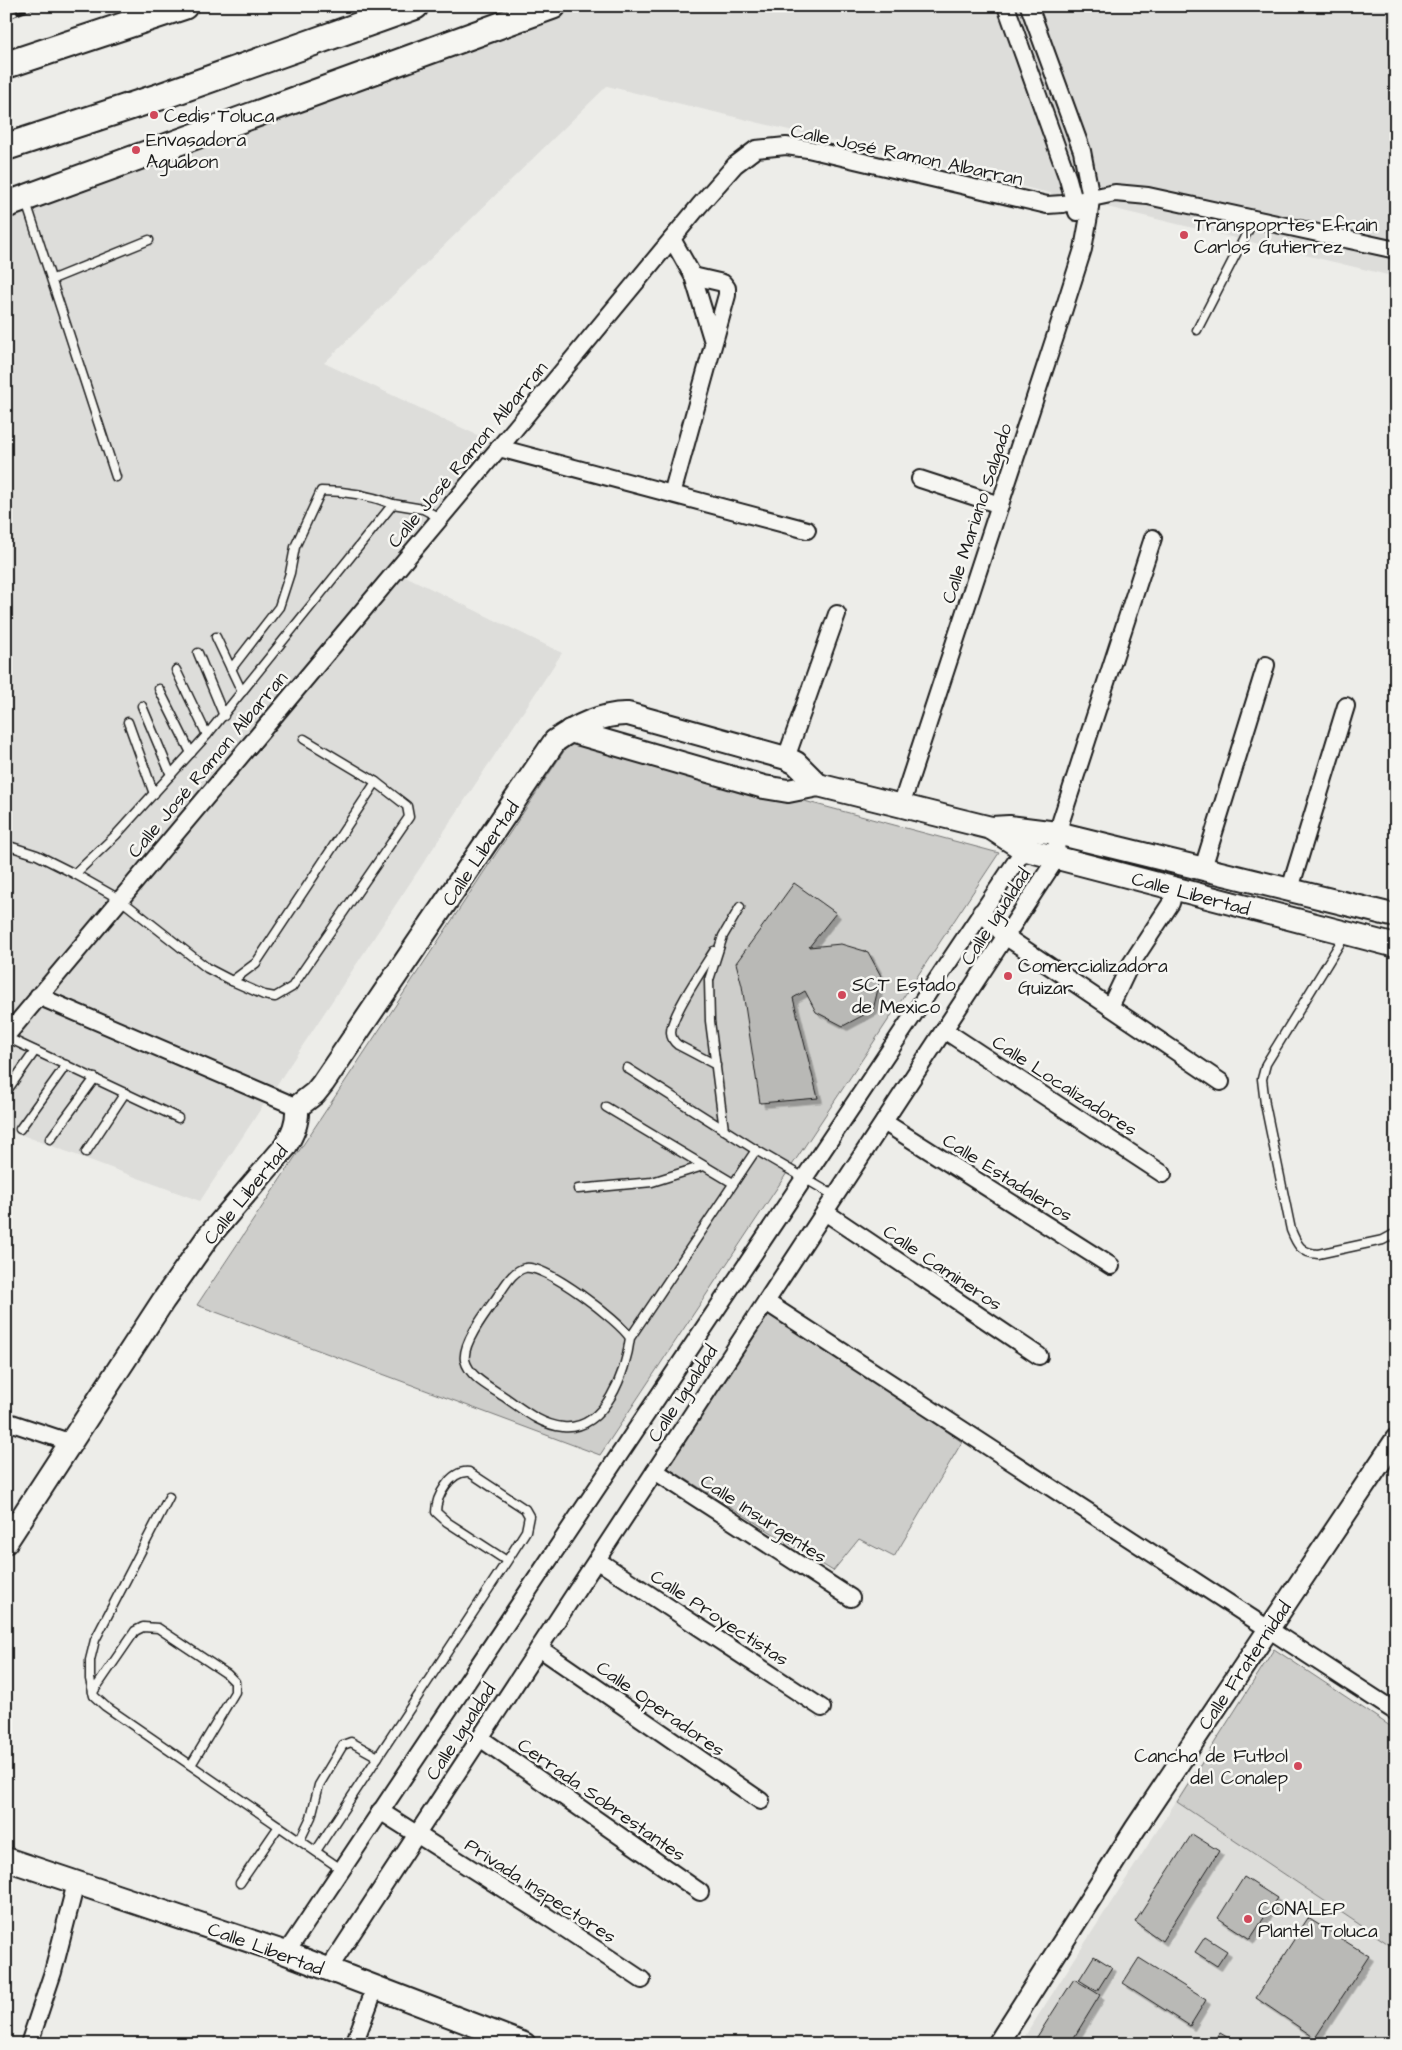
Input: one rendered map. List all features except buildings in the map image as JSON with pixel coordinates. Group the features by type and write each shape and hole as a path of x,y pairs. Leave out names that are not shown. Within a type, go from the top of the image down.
{"highway":[{"path":"6,65 184,6"},
{"path":"6,147 172,93 415,6"}],"main road":[{"path":"16,201 553,6"},
{"name":"Calle Libertad","path":"6,1542 163,1301 208,1237 285,1147 298,1119 297,1106 315,1093 324,1083 555,741 570,731 616,714 628,714 786,758 796,763 818,785"},
{"name":"Calle Libertad","path":"570,731 764,787 788,792 818,785 991,828 1010,827 1047,831 1396,916"},
{"name":"Calle Libertad","path":"991,828 1023,849 1056,859 1396,946"},
{"name":"Calle Libertad","path":"6,1859 286,1953 520,2043"}],"street":[{"path":"1006,6 1068,179 1073,202 1086,232"},
{"name":"Calle Mariano Salgado","path":"900,806 1056,334 1082,250 1094,198 1082,151 1029,6"},
{"name":"Calle José Ramon Albarran","path":"6,1036 672,239 736,165 756,149 765,147 808,148 1040,204 1056,205 1115,193 1148,196 1396,250"},
{"path":"672,239 693,276 713,342"},
{"path":"672,494 727,295 727,288 723,283 693,276"},
{"path":"499,448 806,530"},
{"path":"920,479 1000,505"},
{"path":"1047,831 1153,538"},
{"path":"786,758 838,614"},
{"path":"1204,868 1266,665"},
{"path":"1290,889 1346,706"},
{"name":"Calle Igualdad","path":"286,1953 1023,849 1047,831 1056,859 328,1970"},
{"path":"1110,1007 1129,967 1171,903 1175,888"},
{"path":"981,912 1005,936 1221,1082"},
{"path":"38,996 297,1106"},
{"name":"Calle Localizadores","path":"944,1030 1164,1174"},
{"name":"Calle Estadaleros","path":"884,1122 1110,1266"},
{"name":"Calle Camineros","path":"824,1212 1039,1356"},
{"path":"766,1302 1396,1712"},
{"path":"6,1421 72,1442"},
{"name":"Calle Fraternidad","path":"998,2044 1135,1829 1396,1439"},
{"name":"Calle Insurgentes","path":"655,1471 851,1598"},
{"name":"Calle Proyectistas","path":"597,1560 822,1708"},
{"name":"Calle Operadores","path":"539,1648 761,1801"},
{"name":"Cerrada Sobrestantes","path":"480,1738 700,1892"},
{"name":"Privada Inspectores","path":"380,1811 642,1980"},
{"path":"29,2044 53,1972 76,1883"},
{"path":"354,2044 375,1988"}],"lane":[{"path":"16,201 53,279 116,477"},
{"path":"1196,330 1255,218"},
{"path":"53,279 149,240"},
{"path":"231,669 279,607 290,573 295,547 321,491 342,491 372,496 393,504 422,509 440,518"},
{"path":"75,874 116,835 207,736 393,504"},
{"path":"216,637 242,692"},
{"path":"198,654 224,716"},
{"path":"176,670 207,736"},
{"path":"160,690 191,753"},
{"path":"142,706 172,775"},
{"path":"128,722 154,794"},
{"path":"6,845 37,855 120,900 207,968 264,995 276,997 292,987 409,817 407,806 376,782 304,739"},
{"path":"232,981 256,963 376,782"},
{"path":"716,1065 678,1045 673,1041 670,1034 675,1018 740,907"},
{"path":"1346,934 1266,1064 1262,1079 1265,1104 1291,1230 1298,1247 1309,1253 1318,1254 1383,1240 1396,1233"},
{"path":"722,936 709,980 710,1021 724,1130"},
{"path":"6,1036 178,1118"},
{"path":"6,1092 36,1051"},
{"path":"20,1129 66,1065"},
{"path":"628,1068 756,1150 835,1196"},
{"path":"50,1139 95,1078"},
{"path":"86,1152 125,1093"},
{"path":"606,1107 733,1183"},
{"path":"630,1338 622,1327 585,1298 541,1270 527,1267 516,1271 489,1308 469,1340 465,1351 465,1361 470,1372 480,1381 539,1420 563,1427 585,1424 603,1408 620,1374 630,1338 756,1150"},
{"path":"578,1189 652,1182 704,1166"},
{"path":"316,1851 507,1561 526,1531 529,1521 528,1512 469,1472 458,1473 437,1500 436,1512 446,1522 507,1561"},
{"path":"168,1497 95,1640 88,1672 93,1692 105,1706 341,1869"},
{"path":"93,1692 135,1631 143,1627 158,1628 227,1674 235,1682 236,1692 191,1766"},
{"path":"300,1840 311,1817 319,1785 343,1745 351,1742 378,1757"},
{"path":"240,1883 280,1826"}],"shaded area":[{"path":"574,6 1396,6 1396,277 607,86 324,363 492,442 389,568 562,653 200,1201 6,1129 6,214"},
{"path":"570,742 778,794 999,853 600,1455 197,1305"},
{"path":"765,1305 962,1442 894,1557 859,1539 833,1571 660,1463"},
{"name":"CONALEP Plantel Toluca","path":"1274,1649 1396,1730 1396,2036 1391,2044 1020,2044"},
{"name":"Cancha de Futbol del Conalep","path":"1274,1649 1396,1730 1396,1949 1177,1802"}],"railway":[{"path":"6,17 35,6"}],"place":[{"name":"Cedis Toluca","path":"154,115"},
{"name":"Envasadora Aguabon","path":"136,150"},
{"name":"Transpoprtes Efrain Carlos Gutierrez","path":"1184,235"},
{"name":"Comercializadora Guizar","path":"1008,976"},
{"name":"SCT Estado de Mexico","path":"842,995"},
{"name":"Cancha de Futbol del Conalep","path":"1298,1766"},
{"name":"CONALEP Plantel Toluca","path":"1248,1919"}]}
